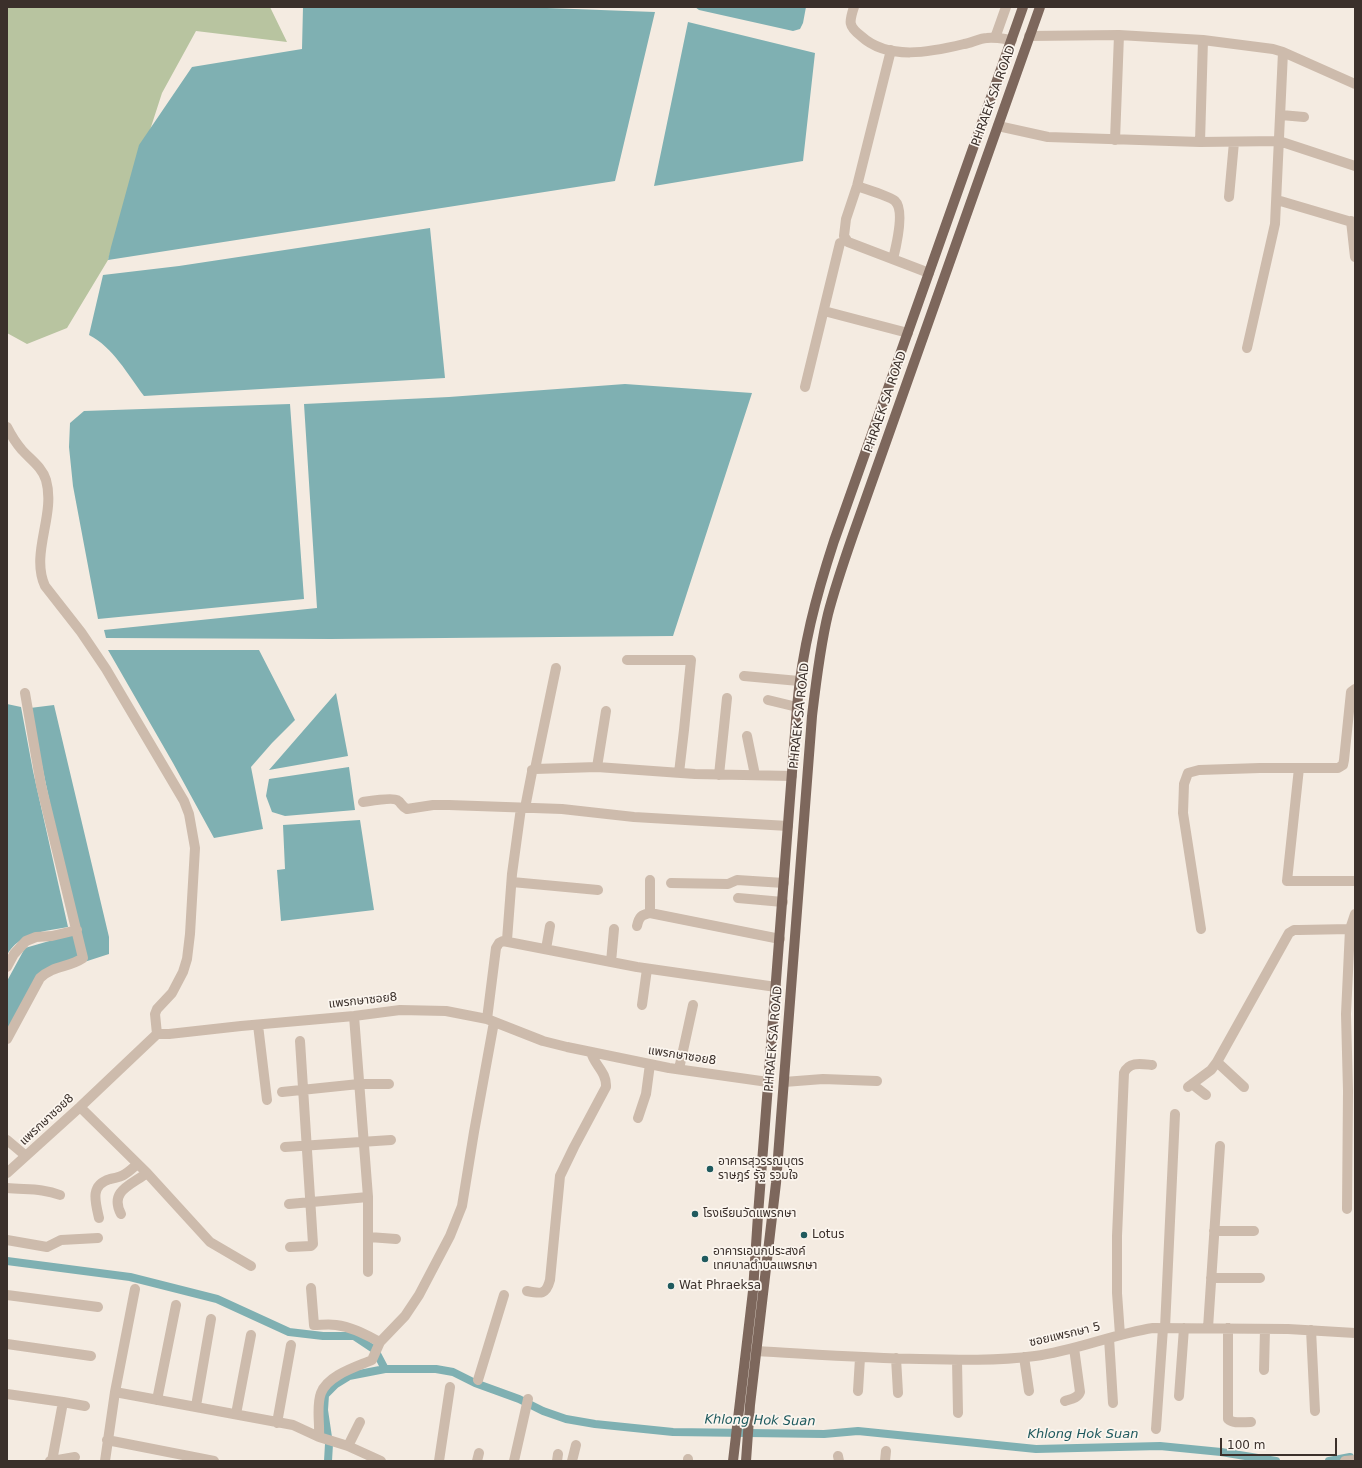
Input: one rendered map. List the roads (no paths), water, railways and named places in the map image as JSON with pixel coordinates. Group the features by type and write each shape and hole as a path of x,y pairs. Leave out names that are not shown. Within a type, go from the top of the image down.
{"main road":[{"name":"PHRAEK SA ROAD","path":"733,1461 754,1275 799,681 806,639 826,567 1023,7"},
{"name":"PHRAEK SA ROAD","path":"746,1461 756,1351 773,1208 812,716 824,632 832,599 853,535 1040,7"},
{"path":"935,255 950,260"}],"street":[{"path":"854,7 850,24 853,30 864,40 881,48 905,53 921,53 976,41 986,37 1012,40"},
{"path":"995,38 1006,7"},
{"path":"1115,140 1119,35"},
{"path":"1030,36 1119,35 1204,40 1272,49 1283,52 1355,84"},
{"path":"1200,142 1204,40"},
{"path":"891,50 857,186 846,219 844,236 848,242 928,274"},
{"path":"1247,348 1275,224 1283,52"},
{"path":"1281,115 1304,117"},
{"path":"998,126 1048,137 1200,142 1279,141 1355,166"},
{"path":"1229,197 1234,142"},
{"path":"857,186 894,200 898,206 898,240 893,259"},
{"path":"1277,200 1353,222 1355,257"},
{"path":"805,387 840,243"},
{"path":"824,311 908,333"},
{"path":"7,428 20,448 42,469 46,480 47,507 40,562 42,580 45,586 81,632 106,669 181,797 189,814 195,848 192,910 187,960 183,972 172,993 155,1014 157,1034"},
{"path":"627,660 691,660 678,773"},
{"path":"506,940 512,882 523,808 532,770 535,769 556,668"},
{"path":"744,676 799,681"},
{"path":"1201,929 1183,813 1184,784 1188,773 1192,771 1206,770 1260,768 1338,768 1343,765 1351,692 1355,689"},
{"path":"7,1039 40,978 46,972 75,963 83,958 42,785 25,693"},
{"path":"719,775 727,698"},
{"path":"768,700 797,707"},
{"path":"597,767 606,711"},
{"path":"747,736 755,775"},
{"path":"535,769 597,767 719,775 792,776"},
{"path":"1299,768 1287,881 1355,881"},
{"path":"363,802 394,799 399,801 403,808 407,809 433,805 562,809 634,817 788,826"},
{"path":"650,880 650,913"},
{"path":"671,884 728,884 737,880 784,883"},
{"path":"512,882 598,890"},
{"path":"738,898 783,902"},
{"path":"638,926 640,917 643,914 650,913 780,939"},
{"path":"1347,1209 1348,1091 1346,1014 1350,929 1355,914"},
{"path":"546,949 550,926"},
{"path":"611,962 614,929"},
{"path":"1206,1095 1190,1085 1220,1064 1289,933 1294,930 1350,929"},
{"path":"7,967 14,954 26,941 36,937 52,936 77,930"},
{"path":"321,1438 319,1407 321,1393 327,1385 342,1373 372,1360 379,1344 405,1316 419,1295 450,1236 462,1206 490,1020 496,948 501,941 506,940 647,969 776,987"},
{"path":"642,1005 647,969"},
{"path":"679,1069 693,1005"},
{"name":"แพรกษาซอย8","path":"7,1173 80,1107 157,1034 354,1016 400,1010 435,1010 490,1020 543,1041 591,1052 679,1069 768,1082"},
{"path":"354,1016 368,1197 368,1272"},
{"path":"258,1025 267,1100"},
{"path":"290,1247 313,1245 312,1202 302,1090 300,1041"},
{"path":"527,1291 539,1294 548,1288 560,1176 606,1087 604,1074 593,1059 591,1052"},
{"path":"638,1118 646,1094 650,1064"},
{"path":"1120,1335 1117,1293 1117,1236 1124,1073 1125,1069 1135,1064 1152,1065"},
{"path":"1220,1064 1244,1087"},
{"path":"784,1082 823,1079 877,1081"},
{"path":"282,1092 359,1084 389,1084"},
{"path":"80,1107 147,1173 210,1242 251,1266"},
{"path":"1156,1429 1164,1328 1175,1114"},
{"path":"7,1140 26,1156"},
{"path":"285,1147 391,1140"},
{"path":"1208,1328 1220,1146"},
{"path":"99,1218 96,1206 96,1192 98,1185 102,1182 124,1175 137,1164"},
{"path":"122,1214 117,1206 118,1195 121,1191 147,1173"},
{"path":"7,1188 40,1189 60,1195"},
{"path":"289,1204 368,1197"},
{"path":"1214,1231 1254,1231"},
{"path":"369,1237 396,1239"},
{"path":"7,1240 47,1248 61,1240 98,1238"},
{"path":"1211,1278 1260,1278"},
{"path":"311,1288 314,1325 336,1325 358,1330 379,1344"},
{"path":"105,1461 115,1392 134,1289"},
{"path":"7,1295 98,1307"},
{"path":"478,1380 504,1295"},
{"path":"157,1400 176,1305"},
{"path":"196,1406 211,1319"},
{"name":"ซอยแพรกษา 5","path":"756,1351 860,1358 957,1360 1024,1357 1050,1354 1137,1330 1164,1328 1311,1330 1355,1333"},
{"path":"1179,1396 1184,1328"},
{"path":"1228,1328 1228,1418 1230,1421 1235,1422 1251,1422"},
{"path":"1264,1370 1265,1329"},
{"path":"1311,1330 1315,1411"},
{"path":"236,1414 251,1335"},
{"path":"1109,1338 1113,1402"},
{"path":"7,1344 91,1356"},
{"path":"278,1423 291,1345"},
{"path":"1065,1401 1076,1398 1080,1392 1074,1348"},
{"path":"1024,1357 1029,1391"},
{"path":"858,1391 860,1358"},
{"path":"896,1358 898,1393"},
{"path":"957,1360 958,1413"},
{"path":"438,1461 450,1387"},
{"path":"115,1392 293,1425 321,1438 345,1445 381,1461"},
{"path":"7,1394 85,1406"},
{"path":"514,1461 528,1399"},
{"path":"62,1402 51,1461 75,1457"},
{"path":"345,1445 360,1422"},
{"path":"107,1440 175,1457 214,1461"},
{"path":"572,1461 576,1445"},
{"path":"1345,1461 1355,1460"}],"water":[{"path":"303,7 520,7 655,12 615,181 108,260 139,145 192,67 302,49"},
{"path":"695,7 806,7 803,23 800,29 793,31 699,10"},
{"path":"688,22 815,53 803,161 654,186"},
{"path":"430,228 445,378 144,396 113,354 98,340 89,335 103,275 179,266"},
{"path":"625,384 752,393 673,636 331,639 106,638 104,630 317,608 304,404 449,397"},
{"path":"290,404 304,599 98,619 73,486 69,447 70,423 84,411"},
{"path":"108,650 259,650 295,720 251,767 263,829 214,838"},
{"path":"336,693 348,756 269,770"},
{"path":"7,704 21,707 33,771 68,927 33,934 18,942 7,955"},
{"path":"54,705 109,937 109,954 44,975 7,1043 7,981 25,948 77,933 30,708"},
{"path":"349,767 355,810 285,816 272,812 266,796 269,779"},
{"path":"360,820 374,910 281,921 277,870 285,869 283,825"}],"waterway":[{"path":"7,1261 130,1277 217,1299 289,1332 323,1336 354,1336 375,1350 385,1369"},
{"name":"Khlong Hok Suan","path":"328,1461 329,1444 324,1410 325,1395 336,1384 349,1376 385,1369 436,1369 453,1372 475,1383 519,1399 543,1411 566,1419 595,1424 673,1432 824,1434 858,1431 1036,1449 1160,1446 1221,1452 1276,1461"},
{"name":"Khlong Hok Suan","path":"1329,1461 1350,1457"}],"place":[{"name":"อาคารสุวรรณบุตร ราษฎร์ รัฐ รวมใจ","path":"710,1169"},
{"name":"โรงเรียนวัดแพรกษา","path":"695,1214"},
{"name":"Lotus","path":"804,1235"},
{"name":"อาคารเอนกประสงค์ เทศบาลตำบลแพรกษา","path":"705,1259"},
{"name":"Wat Phraeksa","path":"671,1286"}]}
